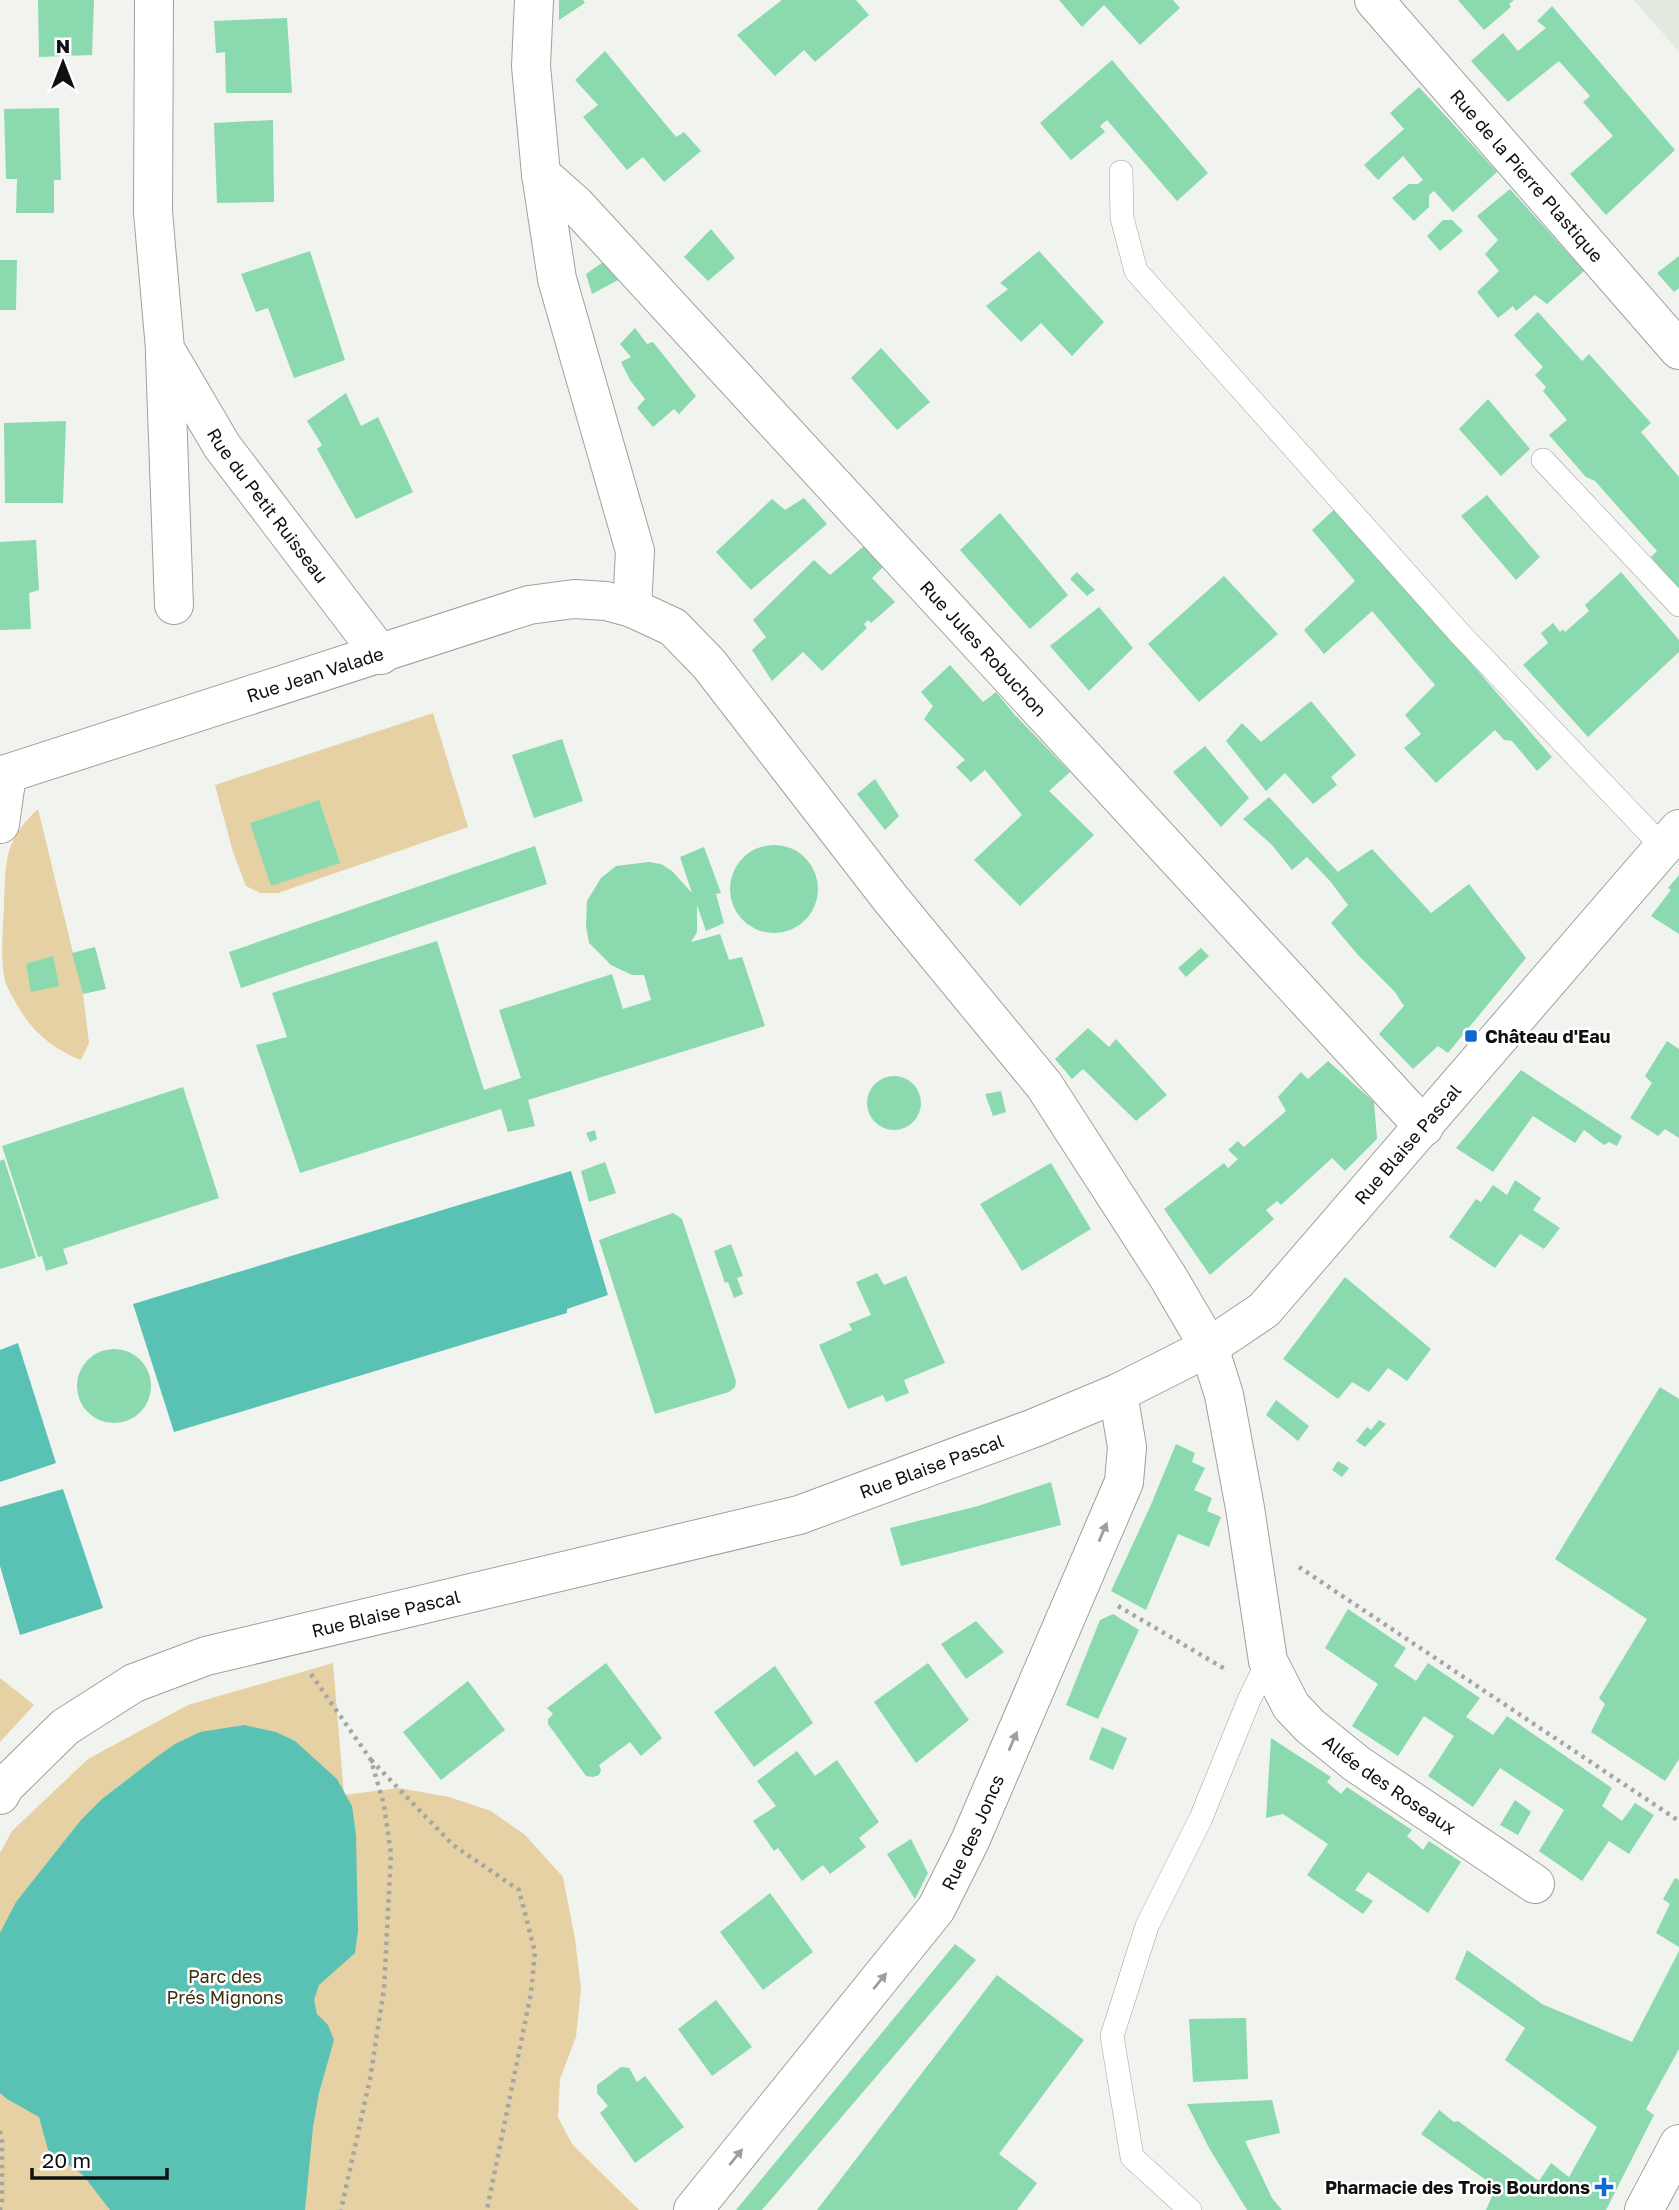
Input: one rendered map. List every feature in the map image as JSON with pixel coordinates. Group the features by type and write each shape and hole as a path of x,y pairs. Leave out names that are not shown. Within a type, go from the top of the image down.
{"street":[{"name":"Rue du Petit Ruisseau","path":"154,0 153,212 165,349 174,606"},
{"path":"534,0 531,66 541,174 557,279 635,551 632,608"},
{"name":"Rue de la Pierre Plastique","path":"1374,0 1679,350"},
{"name":"Rue Jules Robuchon","path":"541,174 576,205 1424,1126"},
{"name":"Rue du Petit Ruisseau","path":"165,349 222,446 381,655"},
{"name":"Rue Jean Valade","path":"3,775 529,606 574,599 606,601 632,608 673,627 709,664 890,898 1044,1084 1168,1277 1209,1347"},
{"path":"0,824 3,775"},
{"name":"Rue Blaise Pascal","path":"0,1795 5,1786 65,1727 134,1683 206,1656 799,1515 1034,1428 1118,1393 1209,1347 1264,1310 1671,838"},
{"name":"Allée des Roseaux","path":"1209,1347 1224,1395 1249,1534 1261,1674 1310,1726 1357,1764 1535,1884"},
{"name":"Rue des Joncs","path":"693,2210 936,1909 970,1841 1124,1482 1127,1447 1118,1393"},
{"path":"1661,2192 1679,2144"}],"lane":[{"path":"1121,172 1122,218 1136,271 1461,635 1671,838"},
{"path":"1543,460 1679,605"},
{"path":"1190,2210 1132,2157 1112,2036 1147,1926 1200,1818 1261,1674"}],"path":[{"path":"1249,1534 1679,1821"},
{"path":"1081,1584 1261,1674"},
{"path":"308,1670 371,1760 453,1845 519,1891 535,1952 531,1993 487,2210"},
{"path":"341,2210 370,2079 384,1989 391,1854 384,1805 371,1760"},
{"path":"0,2131 0,2210"}],"shaded area":[{"path":"1634,0 1679,0 1679,52"}],"green space":[{"path":"433,713 468,827 278,893 260,893 246,886 233,852 215,785"},
{"path":"38,809 83,994 89,1043 81,1060 42,1037 27,1021 5,981 2,944 6,864 12,842"},
{"name":"Parc des Prés Mignons","path":"333,1663 344,1795 399,1788 449,1797 491,1811 525,1835 563,1877 581,1989 576,2037 560,2079 558,2117 572,2144 639,2210 0,2210 0,1853 12,1831 88,1759 188,1705"},
{"path":"0,1678 34,1705 0,1742"}],"water":[{"path":"571,1171 608,1295 567,1309 567,1313 174,1432 133,1304"},
{"path":"18,1343 56,1463 0,1482 0,1350"},
{"path":"63,1489 103,1608 20,1635 0,1566 0,1507"},
{"path":"244,1725 276,1732 295,1741 337,1779 352,1806 356,1835 358,1931 355,1953 319,1985 314,2000 317,2014 328,2025 334,2040 319,2093 313,2127 305,2210 110,2210 83,2175 48,2150 39,2117 0,2093 0,1933 16,1902 81,1820 102,1799 175,1744 200,1732"}],"building":[{"path":"38,0 94,0 92,55 39,57"},
{"path":"559,0 583,0 585,3 559,20"},
{"path":"782,0 856,0 869,15 815,62 804,50 775,76 737,35"},
{"path":"1059,0 1173,0 1180,8 1140,45 1104,5 1082,27"},
{"path":"1458,0 1514,0 1509,4 1511,7 1484,30"},
{"path":"1552,6 1675,150 1606,215 1570,174 1613,136 1583,102 1590,96 1559,61 1508,102 1471,61 1503,33 1518,51 1546,28 1537,21"},
{"path":"287,18 292,93 226,93 225,52 216,53 214,21"},
{"path":"605,51 676,137 684,132 701,151 664,182 643,157 627,170 583,117 598,105 575,80"},
{"path":"1112,60 1208,173 1177,201 1107,120 1100,126 1105,132 1071,160 1040,123"},
{"path":"1419,87 1497,172 1453,212 1434,191 1429,195 1429,207 1414,221 1392,198 1409,184 1418,184 1423,180 1403,156 1378,180 1364,165 1404,129 1390,113"},
{"path":"59,108 61,180 54,180 54,213 16,213 17,179 6,179 4,109"},
{"path":"273,120 274,202 217,203 214,123"},
{"path":"1510,189 1584,271 1547,304 1535,295 1516,311 1513,306 1498,318 1477,292 1499,271 1485,254 1498,240 1477,216"},
{"path":"1443,220 1452,220 1463,231 1440,251 1427,236"},
{"path":"711,229 735,258 708,281 684,257"},
{"path":"310,251 345,360 294,378 268,308 256,312 241,274"},
{"path":"1039,251 1104,322 1072,356 1041,323 1021,342 986,306 1008,289 1000,283"},
{"path":"1679,256 1679,288 1674,292 1657,273"},
{"path":"0,260 17,260 16,310 0,310"},
{"path":"603,262 620,279 592,294 586,274"},
{"path":"1538,312 1582,361 1589,354 1651,423 1641,432 1679,477 1679,590 1651,557 1657,551 1595,481 1586,477 1549,435 1567,420 1543,391 1546,387 1535,375 1543,367 1514,335"},
{"path":"635,328 647,344 653,342 696,396 679,414 674,409 653,427 637,408 645,399 630,380 621,362 631,357 620,344"},
{"path":"881,348 930,402 897,430 851,378"},
{"path":"346,393 361,426 378,417 413,492 356,519 317,449 322,445 307,421"},
{"path":"1488,399 1530,449 1501,476 1459,429"},
{"path":"66,421 63,503 5,503 4,423"},
{"path":"1487,495 1540,557 1516,580 1461,516"},
{"path":"804,498 827,524 751,590 716,552 772,499 785,510"},
{"path":"1337,507 1552,757 1537,771 1512,741 1504,740 1495,730 1436,783 1404,748 1421,734 1405,715 1435,685 1372,611 1324,654 1304,630 1355,581 1312,530"},
{"path":"1000,513 1068,595 1030,629 960,550"},
{"path":"36,540 39,590 29,593 31,629 0,630 0,542"},
{"path":"864,546 883,567 872,578 895,602 871,623 868,620 864,624 867,628 822,671 803,652 772,681 752,650 766,637 753,620 814,560 830,575"},
{"path":"1077,572 1095,590 1087,596 1070,579"},
{"path":"1621,572 1679,640 1679,652 1588,737 1523,665 1548,643 1541,633 1553,623 1560,632 1563,629 1565,632 1589,611 1585,605"},
{"path":"1224,576 1278,634 1199,702 1148,644"},
{"path":"1099,607 1133,648 1089,691 1050,646"},
{"path":"950,665 983,702 996,692 1070,772 1049,791 1094,835 1020,906 974,860 1022,815 985,770 971,782 956,767 965,760 924,719 933,706 921,692"},
{"path":"1311,701 1356,755 1331,777 1337,785 1313,804 1285,773 1266,791 1226,741 1242,723 1261,742"},
{"path":"562,739 583,801 534,818 512,755"},
{"path":"1205,746 1249,798 1221,827 1173,772"},
{"path":"875,779 899,816 885,830 857,794"},
{"path":"1269,797 1338,872 1372,849 1431,913 1469,884 1526,958 1448,1053 1438,1046 1413,1069 1379,1034 1404,1006 1395,992 1331,923 1348,905 1330,881 1307,857 1292,870 1272,845 1243,819"},
{"path":"319,800 340,863 271,886 250,823"},
{"path":"774,845 799,852 811,864 818,889 811,914 799,926 774,933 749,926 737,914 730,889 737,864 749,852"},
{"path":"535,846 547,884 241,988 229,952"},
{"path":"704,847 721,893 716,894 724,923 706,931 697,905 697,932 691,942 720,934 729,960 742,957 765,1026 528,1100 535,1126 508,1132 501,1109 300,1173 256,1045 287,1037 272,993 437,941 484,1090 521,1078 499,1010 612,974 623,1009 651,1000 644,975 632,975 611,965 589,943 586,926 587,901 601,878 616,866 649,862 661,864 672,871 692,893 680,857"},
{"path":"1679,875 1679,934 1651,916"},
{"path":"95,947 106,989 83,994 72,953"},
{"path":"1201,948 1209,956 1186,977 1178,968"},
{"path":"53,956 59,986 31,992 26,964"},
{"path":"1088,1028 1109,1047 1116,1039 1167,1095 1136,1121 1083,1069 1072,1079 1055,1059"},
{"path":"1667,1041 1679,1049 1679,1138 1665,1129 1658,1136 1630,1118 1652,1083 1645,1076"},
{"path":"1328,1061 1374,1102 1377,1139 1345,1171 1332,1158 1281,1205 1277,1201 1266,1210 1274,1219 1210,1275 1164,1209 1224,1163 1228,1168 1238,1159 1228,1150 1238,1141 1244,1147 1286,1111 1278,1097 1301,1072 1308,1079"},
{"path":"1521,1070 1622,1136 1617,1146 1609,1142 1604,1145 1584,1130 1575,1143 1533,1116 1493,1172 1456,1148"},
{"path":"894,1076 913,1084 921,1103 913,1122 894,1130 875,1122 867,1103 875,1084"},
{"path":"183,1087 219,1198 63,1249 68,1264 46,1271 42,1256 38,1257 2,1146"},
{"path":"1001,1091 1006,1112 993,1116 985,1094"},
{"path":"595,1130 597,1139 590,1142 586,1133"},
{"path":"4,1159 36,1258 0,1269 0,1161"},
{"path":"605,1162 616,1193 589,1202 581,1171"},
{"path":"1051,1163 1091,1229 1022,1271 980,1204"},
{"path":"1515,1180 1541,1198 1533,1210 1560,1228 1544,1249 1520,1234 1495,1268 1449,1237 1476,1199 1481,1202 1493,1185 1507,1195"},
{"path":"673,1213 682,1219 736,1381 735,1387 729,1392 655,1414 599,1240"},
{"path":"731,1244 743,1276 737,1278 743,1294 734,1298 728,1282 725,1283 714,1251"},
{"path":"877,1273 884,1285 906,1276 945,1363 904,1380 909,1393 886,1402 883,1395 848,1409 819,1345 852,1330 849,1324 871,1315 856,1282"},
{"path":"1345,1277 1431,1349 1407,1381 1388,1368 1369,1392 1352,1382 1338,1399 1283,1359"},
{"path":"114,1349 135,1355 145,1365 151,1386 145,1407 135,1417 114,1423 93,1417 83,1407 77,1386 83,1365 93,1355"},
{"path":"1660,1387 1679,1399 1679,1759 1665,1781 1591,1732 1605,1704 1599,1698 1647,1619 1555,1559"},
{"path":"1276,1400 1309,1426 1298,1441 1266,1415"},
{"path":"1379,1420 1386,1424 1365,1447 1356,1441 1367,1427 1371,1430"},
{"path":"1176,1444 1195,1453 1192,1462 1205,1468 1194,1490 1212,1498 1207,1511 1221,1517 1209,1547 1178,1534 1146,1610 1111,1591"},
{"path":"1338,1461 1349,1468 1342,1477 1332,1470"},
{"path":"1051,1482 1061,1525 901,1566 890,1528 978,1506"},
{"path":"1348,1609 1406,1648 1394,1666 1416,1681 1428,1663 1480,1698 1466,1717 1493,1735 1507,1716 1612,1788 1602,1806 1622,1821 1635,1803 1654,1815 1629,1854 1609,1841 1582,1881 1539,1851 1564,1810 1500,1768 1473,1807 1428,1776 1454,1736 1424,1716 1398,1756 1352,1726 1378,1684 1325,1648"},
{"path":"1113,1614 1139,1630 1098,1719 1066,1705 1100,1620"},
{"path":"976,1621 1004,1652 966,1679 941,1644"},
{"path":"606,1663 662,1738 641,1756 630,1742 599,1765 599,1775 586,1776 548,1724 548,1719 553,1714 547,1708"},
{"path":"928,1663 969,1720 916,1763 874,1702"},
{"path":"775,1666 813,1723 754,1767 714,1712"},
{"path":"468,1681 505,1730 441,1780 403,1732"},
{"path":"1102,1727 1127,1738 1113,1770 1089,1759"},
{"path":"1271,1738 1331,1777 1327,1782 1341,1794 1347,1787 1412,1830 1407,1836 1423,1850 1429,1841 1461,1862 1428,1913 1368,1872 1355,1890 1373,1901 1363,1914 1307,1875 1328,1844 1283,1814 1266,1818"},
{"path":"797,1751 815,1776 837,1760 879,1822 859,1838 866,1847 830,1874 823,1865 802,1881 778,1848 774,1851 753,1821 776,1806 757,1781"},
{"path":"1515,1800 1531,1812 1518,1835 1500,1825"},
{"path":"911,1839 928,1873 915,1899 887,1854"},
{"path":"1675,1878 1679,1880 1679,1947 1656,1933 1670,1904 1663,1899"},
{"path":"770,1893 813,1952 763,1990 720,1932"},
{"path":"955,1944 976,1960 762,2210 736,2210"},
{"path":"1467,1950 1542,2004 1632,2042 1679,1951 1679,2049 1646,2109 1654,2115 1606,2210 1486,2210 1496,2187 1421,2134 1439,2110 1539,2181 1551,2163 1569,2177 1597,2127 1505,2060 1525,2028 1455,1979"},
{"path":"997,1975 1084,2040 999,2154 1037,2183 1017,2210 817,2210"},
{"path":"716,2000 752,2047 712,2076 678,2029"},
{"path":"1246,2018 1248,2079 1193,2082 1189,2019"},
{"path":"621,2067 629,2068 637,2082 645,2076 684,2127 635,2163 600,2113 608,2106 597,2093 597,2085"},
{"path":"1272,2100 1280,2133 1245,2141 1272,2198 1282,2210 1247,2210 1209,2148 1187,2104"}],"place":[{"name":"Château d'Eau","path":"1471,1036"},
{"name":"Pharmacie des Trois Bourdons","path":"1604,2187"}]}
